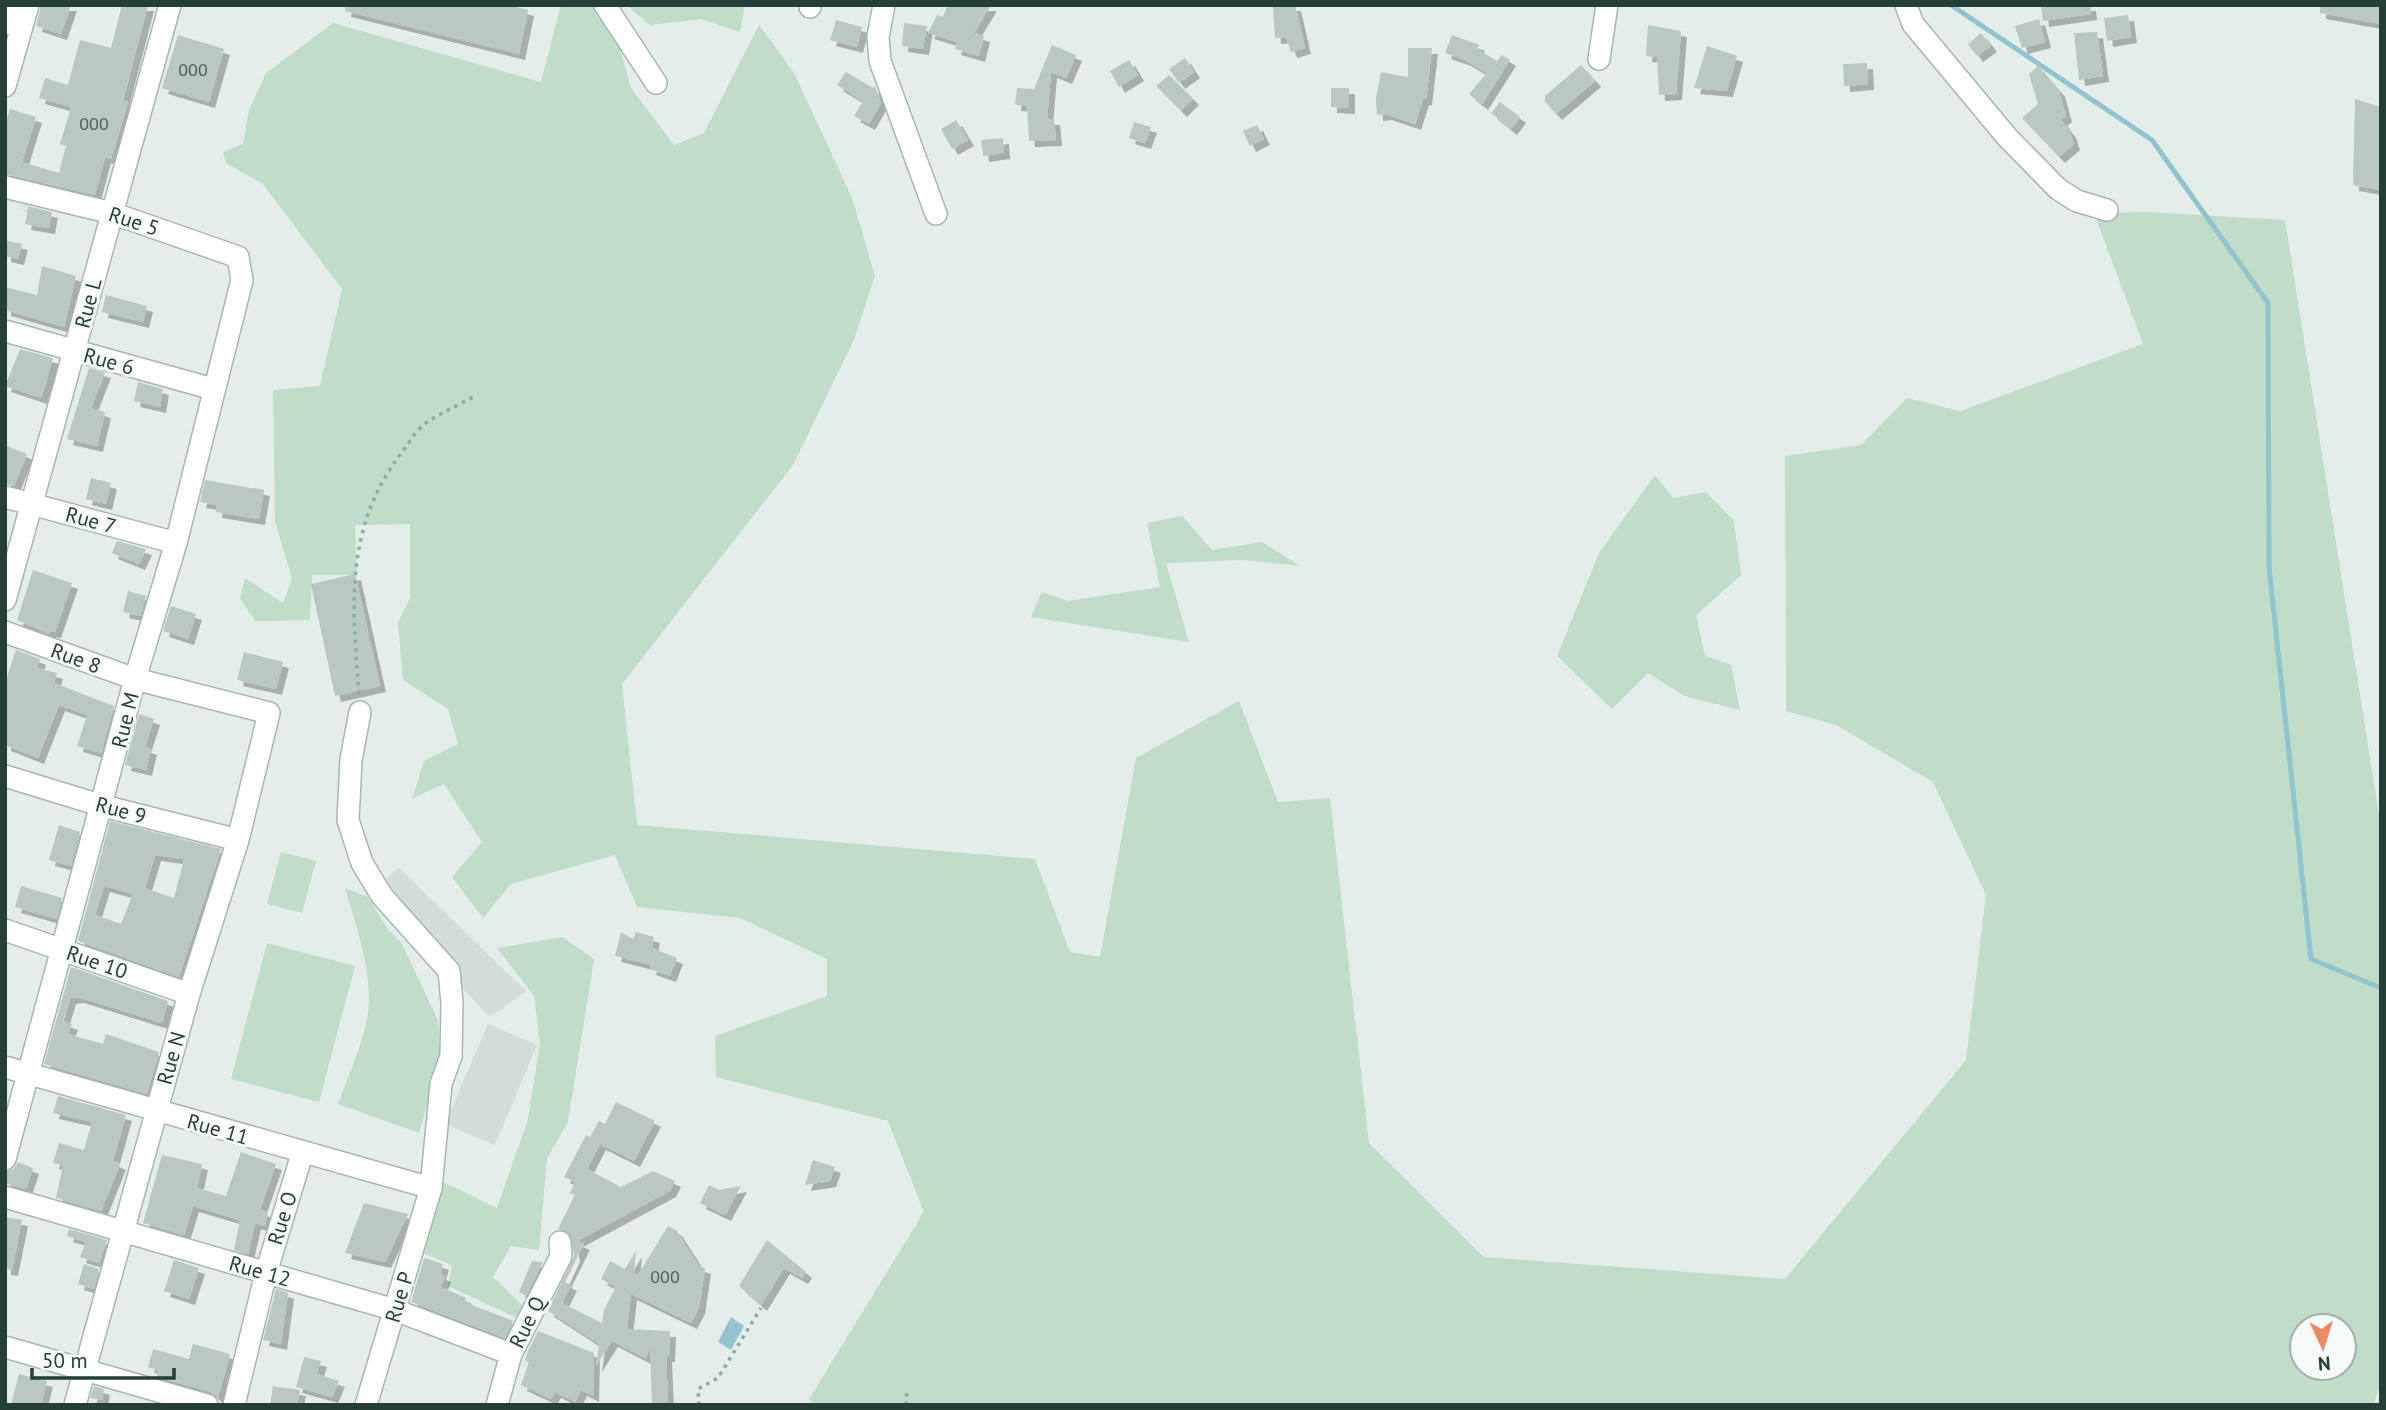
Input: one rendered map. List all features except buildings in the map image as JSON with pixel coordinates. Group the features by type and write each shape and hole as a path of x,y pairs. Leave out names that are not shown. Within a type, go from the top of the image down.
{"street":[{"path":"5,24 10,5"},
{"path":"5,86 29,5"},
{"name":"Rue L","path":"5,600 170,5"},
{"path":"605,5 656,83"},
{"path":"884,5 878,37 880,61 936,214"},
{"path":"1600,60 1607,5"},
{"path":"1906,5 1913,24 1965,83 2007,137 2041,172 2058,189 2077,201 2107,210"},
{"name":"Rue 5","path":"5,187 112,213 239,257 242,280"},
{"name":"Rue M","path":"5,1160 60,950 176,542 242,280"},
{"name":"Rue 6","path":"5,331 213,389"},
{"name":"Rue 7","path":"5,497 176,542"},
{"name":"Rue 8","path":"5,632 135,679 269,713"},
{"name":"Rue P","path":"360,712 351,760 348,820 362,863 382,896 449,971 452,1003 451,1056 441,1084 431,1188 366,1405"},
{"name":"Rue N","path":"75,1405 189,994 238,839 269,713"},
{"name":"Rue 9","path":"5,776 103,806 238,839"},
{"name":"Rue 10","path":"5,930 189,994"},
{"name":"Rue 11","path":"5,1067 302,1154 431,1188"},
{"name":"Rue O","path":"234,1405 265,1273 302,1154"},
{"name":"Rue 12","path":"5,1197 395,1310 511,1354"},
{"name":"Rue Q","path":"497,1405 511,1354 561,1256 560,1242"},
{"path":"5,1347 207,1405"}],"path":[{"path":"360,712 353,615 355,573 370,503 392,465 423,425 473,397"},
{"path":"699,1405 698,1390 718,1378 761,1308"},
{"path":"906,1405 907,1389"}],"shaded area":[{"path":"399,868 526,991 490,1017 369,892"},
{"path":"488,1024 537,1045 495,1145 445,1124"}],"green space":[{"path":"561,5 591,5 610,13 631,88 674,145 704,133 759,25 794,73 852,198 875,276 854,340 793,465 622,684 637,825 1035,859 1070,952 1100,957 1136,758 1239,701 1278,802 1330,798 1369,1143 1484,1257 1785,1279 1966,1060 1986,895 1933,782 1836,725 1786,711 1785,456 1861,445 1907,398 1960,411 2143,344 2094,213 2148,212 2285,220 2381,828 2381,1384 2373,1405 814,1405 809,1399 924,1212 888,1121 716,1077 715,1036 827,996 827,959 740,918 637,907 615,855 511,884 483,918 452,877 482,842 444,784 412,799 424,761 458,744 448,709 403,680 398,623 410,598 410,524 355,525 357,575 312,575 310,620 255,621 240,598 245,578 283,603 292,579 275,521 273,390 320,386 342,289 263,184 226,163 223,152 243,144 249,110 266,73 333,23 541,82"},
{"path":"627,5 745,5 740,32 701,19 650,25"},
{"path":"1655,475 1673,498 1706,492 1734,521 1741,575 1696,615 1705,656 1731,665 1740,710 1684,696 1648,673 1612,709 1557,656 1599,553"},
{"path":"1182,516 1212,550 1262,542 1300,566 1244,560 1166,563 1189,642 1031,617 1042,592 1068,601 1160,587 1147,523"},
{"path":"281,852 316,861 302,913 267,904"},
{"path":"345,888 368,897 387,928 401,942 438,1020 440,1059 419,1133 338,1104 363,1036 369,995 364,954"},
{"path":"562,937 594,959 568,1122 547,1158 539,1250 511,1246 493,1277 524,1307 515,1317 448,1286 452,1265 418,1251 437,1179 497,1208 528,1120 540,1043 534,996 497,948"},
{"path":"267,943 355,966 319,1102 231,1079"}],"water":[{"path":"731,1317 744,1326 731,1350 718,1342"}],"waterway":[{"path":"1951,5 2152,140 2268,303 2269,567 2311,959 2381,988"}]}
